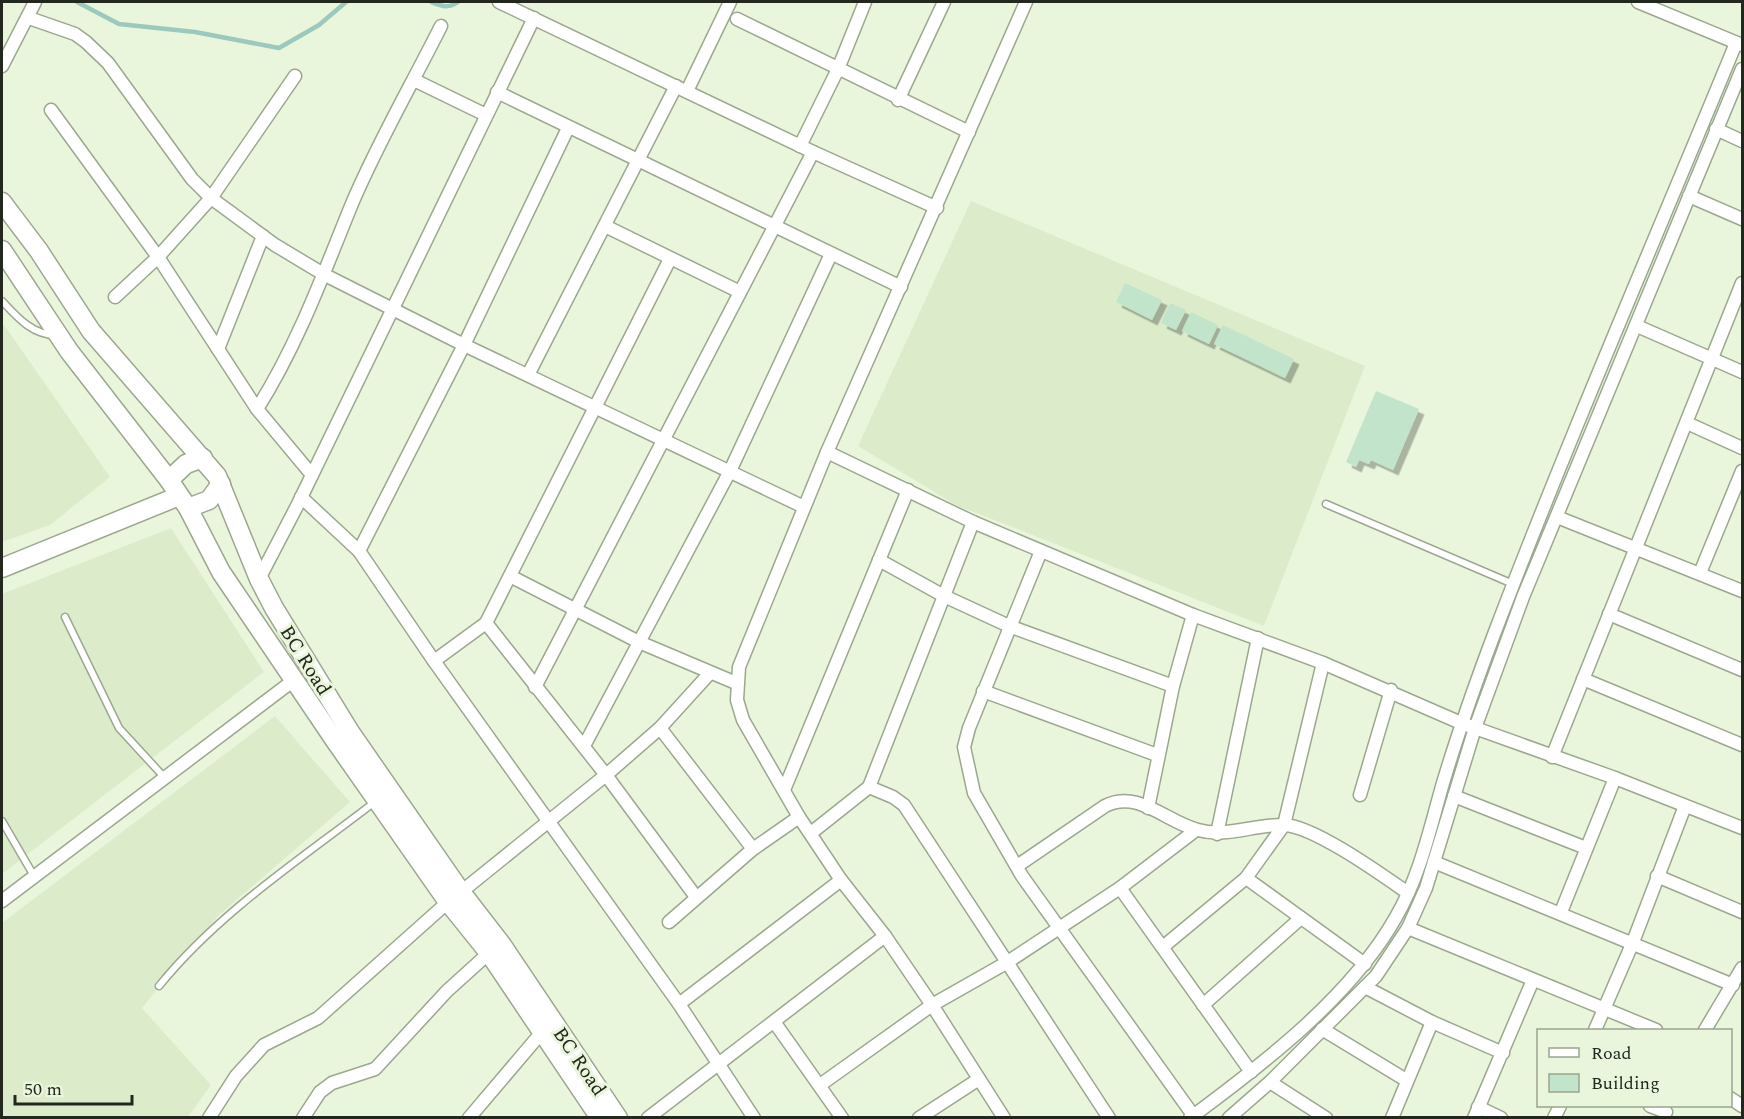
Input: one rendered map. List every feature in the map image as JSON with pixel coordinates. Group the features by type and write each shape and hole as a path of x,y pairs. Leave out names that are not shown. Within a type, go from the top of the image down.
{"street":[{"path":"2,66 29,18 35,2"},
{"path":"499,2 800,146 937,208"},
{"path":"528,375 638,162 730,2"},
{"path":"800,146 837,69 864,2"},
{"path":"898,100 944,2"},
{"path":"1004,1118 932,1005 885,936 841,880 799,817 743,720 736,683 739,668 827,452 937,208 1026,2"},
{"path":"1041,551 982,691 964,747 966,767 974,793 1017,866 1191,1116 1251,1071 1308,1021 1365,964 1396,917 1408,893 1461,723 1513,584 1739,44 1638,2"},
{"path":"29,18 75,34 108,63 192,178 211,198 263,236 325,275 392,309 804,507"},
{"path":"259,579 312,475 534,18"},
{"path":"737,19 898,100 969,132"},
{"path":"257,409 281,368 325,275 352,205 392,119 441,26"},
{"path":"1229,1118 1270,1082 1376,976 1408,928 1426,888 1474,728 1523,597 1637,326 1716,129 1743,69"},
{"path":"115,297 158,257 211,198 295,76"},
{"path":"414,80 486,115"},
{"path":"497,92 773,227 901,286"},
{"path":"51,110 158,257 257,409 312,475"},
{"path":"359,551 464,345 568,128"},
{"path":"1716,129 1743,141"},
{"path":"535,687 813,152"},
{"path":"1689,196 1743,219"},
{"name":"BC Road","path":"2,202 39,251 91,330 203,458 221,484 259,579 350,732 454,897 502,945 618,1118"},
{"path":"605,226 670,260 740,292"},
{"path":"218,349 263,236"},
{"path":"2,250 59,335 169,480 184,502 221,572 376,800 454,897 600,1118"},
{"path":"584,746 730,471 831,254"},
{"path":"434,662 486,623 670,260"},
{"path":"1552,757 1711,358 1741,290"},
{"path":"1637,326 1743,372"},
{"path":"1687,423 1743,448"},
{"path":"827,452 973,522 1194,615 1390,690 1461,723 1615,778 1743,828"},
{"path":"169,480 186,464 203,458"},
{"path":"1700,573 1743,471"},
{"path":"2,568 184,502 209,500 221,484"},
{"path":"784,790 908,490"},
{"path":"301,497 359,551 434,662 679,1004 754,1118"},
{"path":"1557,517 1743,591"},
{"path":"811,833 869,787 973,522"},
{"path":"879,560 944,596 1010,626 1173,686"},
{"path":"510,576 639,642 736,683"},
{"path":"1609,614 1743,670"},
{"path":"1148,808 1173,686 1194,615"},
{"path":"486,623 584,746 696,897"},
{"path":"1217,834 1258,638"},
{"path":"1164,946 1246,878 1284,825 1323,663"},
{"path":"209,1118 236,1076 264,1045 318,1018 454,897 549,822 660,729 710,673"},
{"path":"1583,679 1743,745"},
{"path":"2,901 294,680"},
{"path":"1360,795 1390,690"},
{"path":"982,691 1157,756"},
{"path":"660,729 753,849"},
{"path":"1561,912 1615,778"},
{"path":"869,787 893,797 904,805 1109,1118"},
{"path":"1454,796 1586,848"},
{"path":"1017,866 1117,800 1132,800 1196,830 1217,834 1284,825 1309,833 1366,865 1408,893"},
{"path":"1596,1029 1633,942 1685,806"},
{"path":"669,922 753,849 799,817"},
{"path":"820,1085 932,1005 1006,963 1120,888 1196,830"},
{"path":"1434,862 1561,912 1733,985"},
{"path":"1657,876 1743,912"},
{"path":"1246,878 1365,964"},
{"path":"679,1004 841,880"},
{"path":"1120,888 1164,946 1251,1071"},
{"path":"1203,1005 1301,918"},
{"path":"1408,928 1653,1029"},
{"path":"648,1118 717,1064 775,1023 885,936"},
{"path":"303,1118 320,1092 332,1083 375,1069 447,991 489,953"},
{"path":"1706,1029 1743,968"},
{"path":"1501,1118 1476,1112 1533,980"},
{"path":"1365,987 1432,1022 1503,1053"},
{"path":"1392,1118 1432,1022"},
{"path":"775,1023 842,1118"},
{"path":"1322,1029 1406,1080"},
{"path":"469,1118 543,1032"},
{"path":"919,1118 979,1079"},
{"path":"1270,1082 1326,1118"},
{"path":"1653,1107 1667,1112"}],"lane":[{"path":"2,301 36,331 46,335 59,335"},
{"path":"1326,504 1513,584"},
{"path":"65,618 119,728 164,777"},
{"path":"159,986 181,958 213,927 376,800"},
{"path":"2,821 34,876"}],"shaded area":[{"path":"971,201 1365,366 1264,626 956,505 858,446"},
{"path":"2,322 110,477 50,525 2,542"},
{"path":"171,528 264,672 2,874 2,594"},
{"path":"275,716 350,802 218,916 142,1008 211,1085 188,1117 2,1118 2,923"}],"building":[{"path":"1125,283 1162,300 1152,320 1116,302"},
{"path":"1170,303 1186,310 1176,330 1161,323"},
{"path":"1191,312 1218,325 1209,344 1182,331"},
{"path":"1223,325 1294,359 1285,378 1214,344"},
{"path":"1376,391 1419,409 1393,470 1371,460 1369,464 1359,460 1356,467 1346,462"}],"waterway":[{"path":"77,2 119,24 195,32 279,48 319,25 346,2"},
{"path":"431,2 442,6 458,2"}]}
